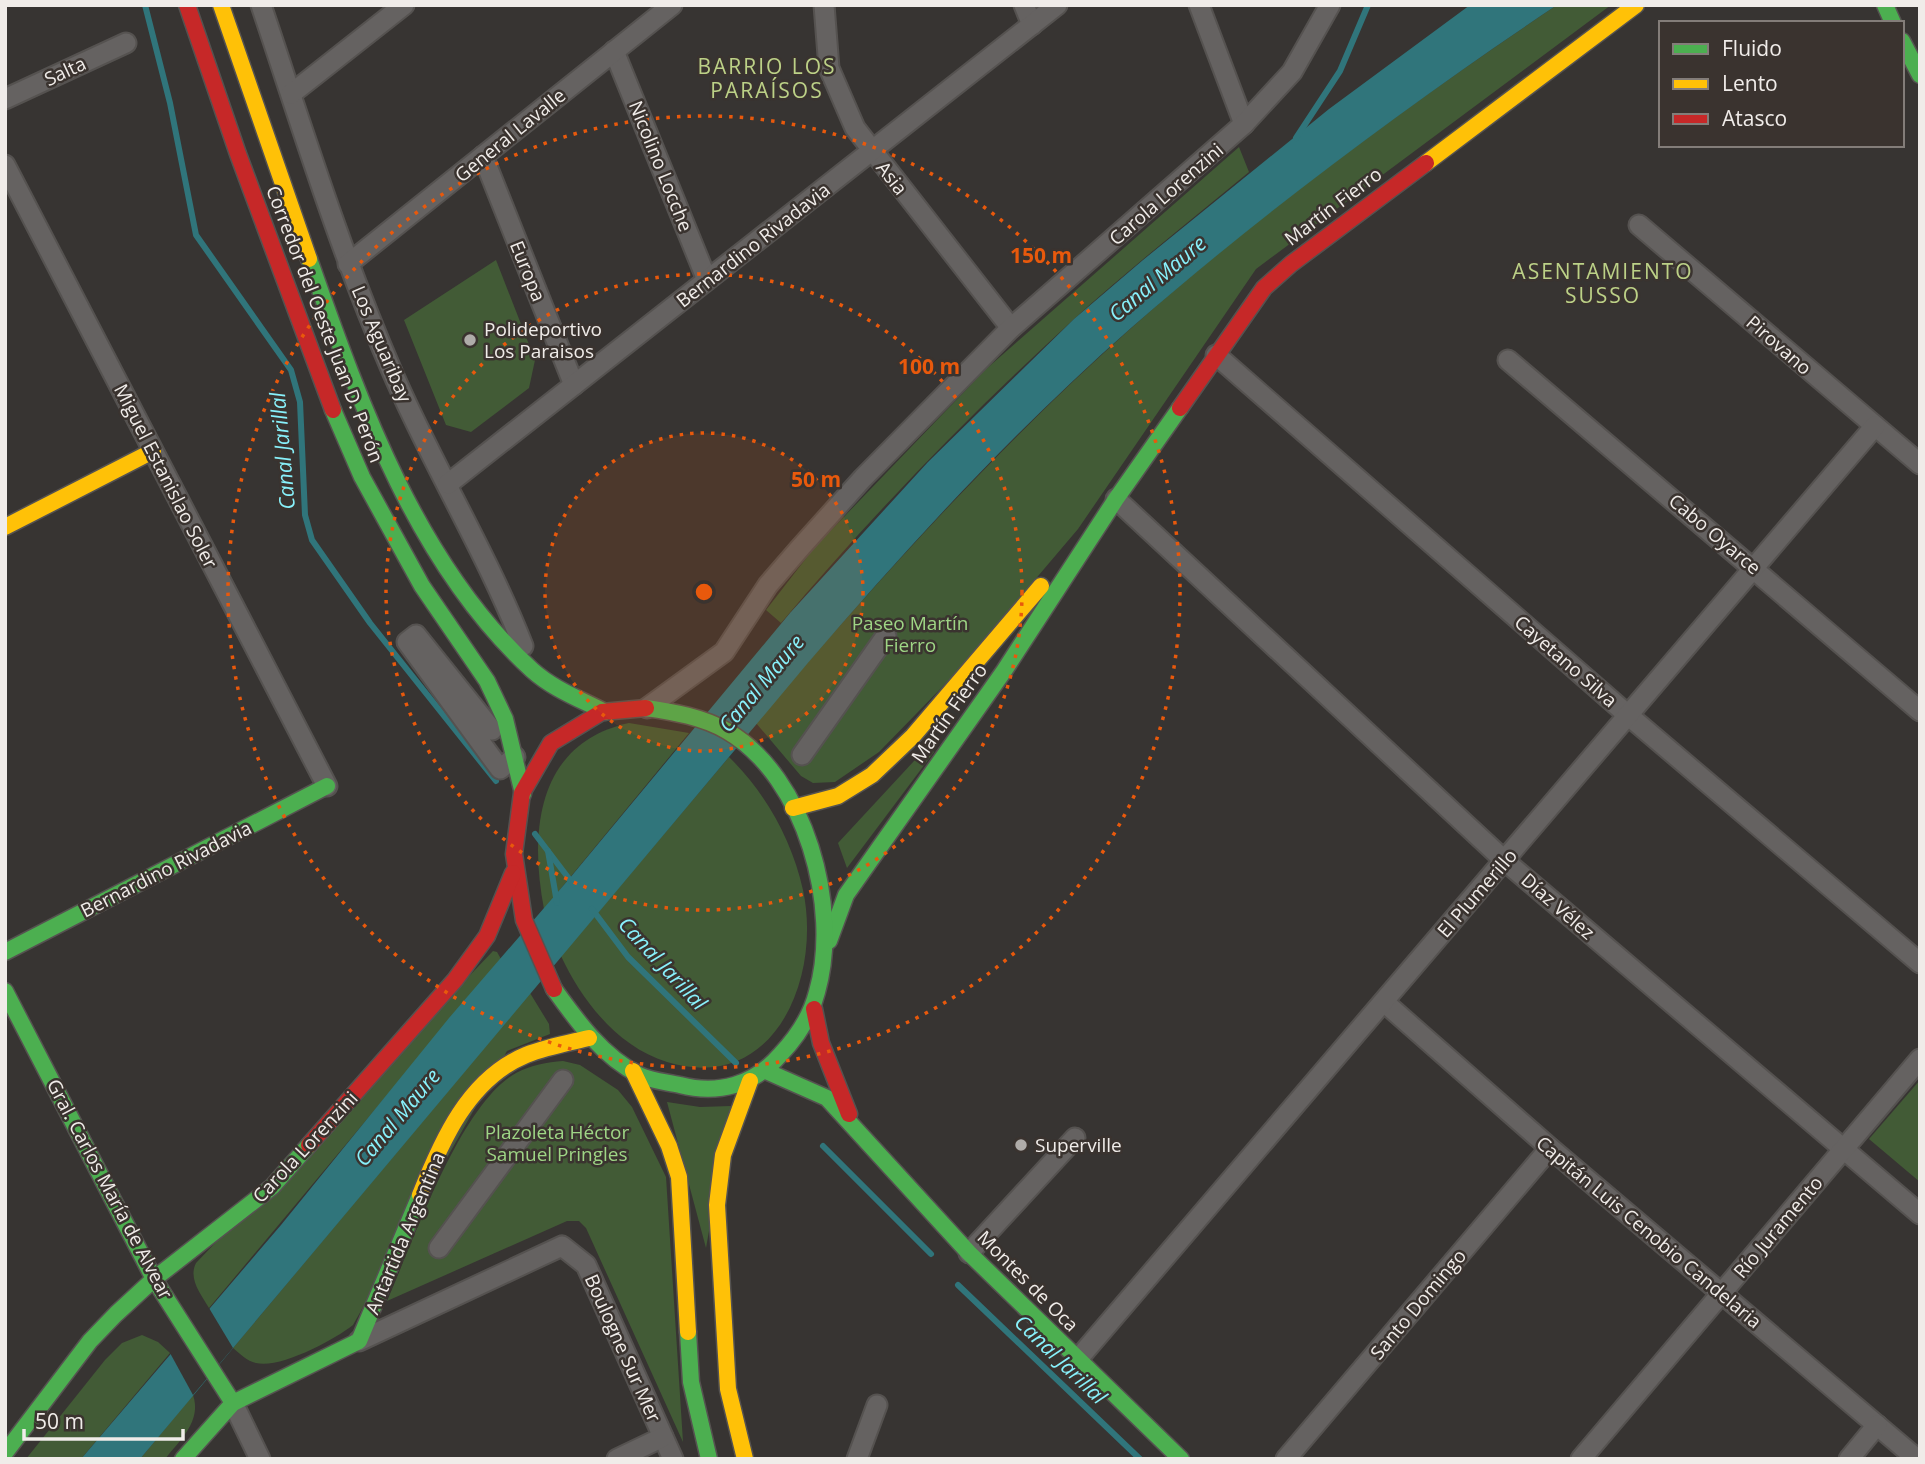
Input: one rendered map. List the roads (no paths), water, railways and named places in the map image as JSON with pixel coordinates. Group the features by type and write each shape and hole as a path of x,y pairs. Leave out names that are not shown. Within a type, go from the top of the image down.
{"main road":[{"name":"Corredor del Oeste Juan D. Perón","path":"187,5 285,282 362,477 422,586 487,681 505,719 523,794"},
{"name":"Corredor del Oeste Juan D. Perón","path":"221,5 327,309 383,446 410,502 479,611 532,670 562,691 605,712"},
{"name":"Martín Fierro","path":"824,955 846,895 997,681 1116,499 1264,288 1291,264 1636,5"},
{"path":"1885,5 1893,21"},
{"path":"1904,45 1920,75"},
{"path":"5,527 153,451"},
{"name":"Martín Fierro","path":"793,808 838,796 872,775 914,736 1116,499"},
{"path":"646,708 701,718 742,741 763,765 793,808 822,885 826,912 824,955 814,1009 800,1036 766,1071 750,1081 722,1088 688,1090 633,1071 589,1038 563,1006 545,975 526,930 513,873 515,836 523,794 542,753 568,730 605,712 646,708"},
{"name":"Bernardino Rivadavia","path":"5,951 327,786"},
{"name":"Carola Lorenzini","path":"5,1453 90,1341 154,1279 256,1202 285,1174 466,967 487,936 513,873"},
{"name":"Gral. Carlos María de Alvear","path":"5,991 154,1279 233,1403"},
{"name":"Montes de Oca","path":"814,1009 821,1044 855,1126"},
{"name":"Antartida Argentina","path":"184,1459 233,1403 359,1340 433,1161 458,1118 493,1076 508,1064 535,1052 589,1038"},
{"path":"633,1071 669,1146 679,1177 691,1382 709,1459"},
{"name":"Montes de Oca","path":"766,1071 816,1090 855,1126 895,1174 969,1253 1181,1459"},
{"path":"746,1459 728,1389 717,1205 719,1175 727,1140 744,1104 750,1081"}],"street":[{"name":"Los Aguaribay","path":"261,5 348,264 391,371 505,600 532,670"},
{"path":"291,93 404,5"},
{"name":"General Lavalle","path":"348,264 672,5"},
{"name":"Asia","path":"824,5 829,68 855,128 871,152 1011,328"},
{"path":"1024,5 1032,25"},
{"name":"Bernardino Rivadavia","path":"448,484 1057,5"},
{"path":"1199,5 1244,124"},
{"name":"Carola Lorenzini","path":"646,708 724,652 768,585 800,548 863,478 1011,328 1244,124 1292,72 1330,5"},
{"name":"Salta","path":"5,99 126,43"},
{"name":"Nicolino Locche","path":"614,51 707,280"},
{"name":"Europa","path":"483,156 574,385"},
{"name":"Miguel Estanislao Soler","path":"5,165 327,786"},
{"name":"Pirovano","path":"1639,225 1920,464"},
{"name":"Cayetano Silva","path":"1216,355 1629,716 1920,964"},
{"name":"Cabo Oyarce","path":"1508,360 1920,711"},
{"name":"El Plumerillo","path":"1078,1359 1875,426"},
{"name":"Díaz Vélez","path":"1116,499 1505,861 1920,1214"},
{"path":"492,730 416,635 407,642 500,769 515,758"},
{"path":"802,755 886,636"},
{"name":"Capitán Luis Cenobio Candelaria","path":"1384,1002 1550,1148 1917,1459"},
{"name":"Río Juramento","path":"1581,1459 1920,1059"},
{"path":"439,1248 563,1080"},
{"path":"969,1253 1075,1138"},
{"name":"Santo Domingo","path":"1286,1459 1550,1148"},
{"name":"Antartida Argentina","path":"359,1340 562,1246"},
{"name":"Boulogne Sur Mer","path":"562,1246 586,1265 673,1459"},
{"name":"Gral. Carlos María de Alvear","path":"233,1403 260,1459"},
{"path":"857,1459 877,1405"},
{"path":"1849,1459 1877,1425"},
{"path":"617,1459 663,1437"}],"water":[{"name":"Canal Maure","path":"1470,5 1557,5 1447,81 1286,200 1131,328 1045,407 923,533 807,664 140,1459 81,1459 281,1225 449,1018 569,879 790,613 928,462 1074,319 1143,260 1329,109"}],"waterway":[{"name":"Canal Jarillal","path":"145,5 170,103 196,235 291,370 300,402 305,515 312,540 370,623 496,781"},
{"path":"1296,138 1340,71 1368,5"},
{"path":"535,834 573,884"},
{"path":"548,851 557,903"},
{"name":"Canal Jarillal","path":"592,909 628,957 736,1063"},
{"path":"823,1146 931,1254"},
{"name":"Canal Jarillal","path":"958,1285 1140,1459"}],"place":[{"name":"Polideportivo Los Paraisos","path":"470,340"},
{"name":"Superville","path":"1021,1145"}],"district":[{"name":"BARRIO LOS PARAÍSOS","path":"767,78"},
{"name":"ASENTAMIENTO SUSSO","path":"1603,283"}],"park label":[{"name":"Paseo Martín Fierro","path":"910,634"},
{"name":"Plazoleta Héctor Samuel Pringles","path":"557,1143"}]}
